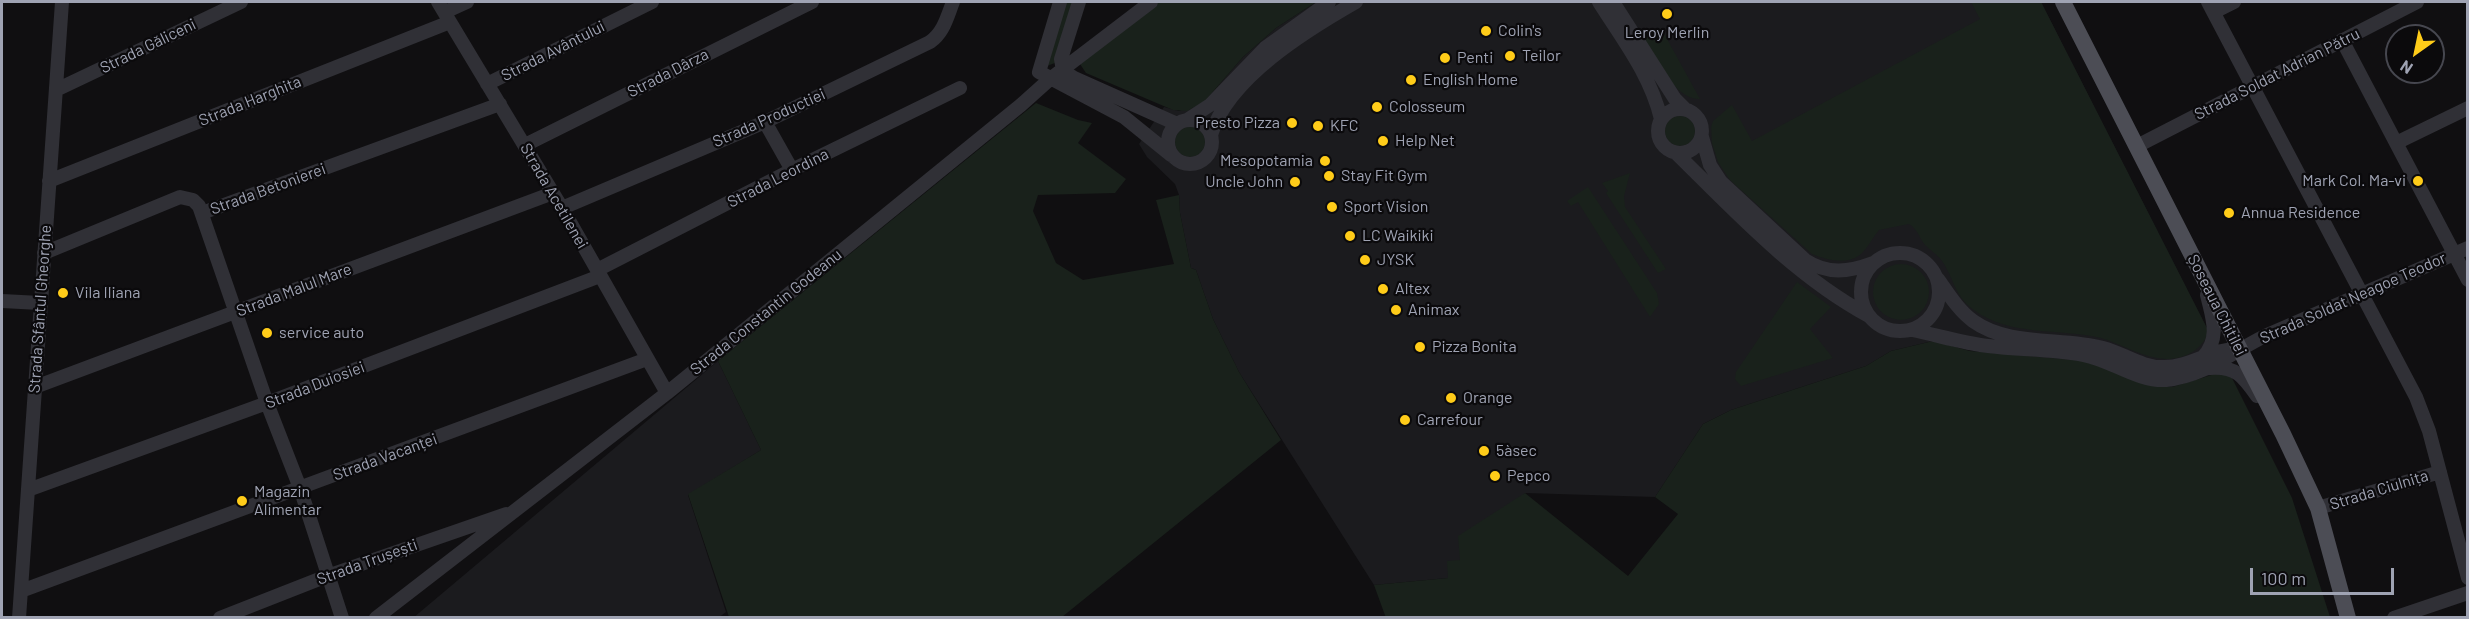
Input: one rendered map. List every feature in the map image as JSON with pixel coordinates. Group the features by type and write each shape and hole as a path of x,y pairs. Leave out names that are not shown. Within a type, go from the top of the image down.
{"main road":[{"name":"Șoseaua Chitilei","path":"2063,2 2318,508 2348,618"}],"street":[{"name":"Strada Găliceni","path":"56,90 241,2"},
{"name":"Strada Harghita","path":"50,181 467,2"},
{"name":"Strada Avântului","path":"487,84 652,2"},
{"name":"Strada Dârza","path":"525,145 812,2"},
{"name":"Strada Productiei","path":"562,208 765,122 930,42 944,27 953,2"},
{"path":"1060,2 1038,70 1050,79 1124,117 1184,164 1201,162 1209,153 1211,135 1224,108 1268,62 1292,43 1356,2"},
{"path":"1079,2 1060,59 1063,71 1074,78 1182,122 1199,122 1211,135"},
{"name":"Strada Constantin Godeanu","path":"376,618 667,393 1050,79 1151,2"},
{"path":"1171,154 1167,142 1169,135 1182,122 1209,105 1265,48 1329,2"},
{"path":"1599,2 1648,78 1661,119 1658,133 1661,143 1676,153 1800,270 1885,329 1901,332 1922,326 1936,310 1939,300 1938,279"},
{"path":"1612,2 1675,99 1685,109 1693,112 1701,122 1702,137 1710,165 1720,182 1814,266 1836,272 1856,269 1896,253 1909,254 1926,263 1959,308 1972,320 1993,331 2020,337 2096,346 2160,368 2206,363 2226,368 2242,375 2276,422"},
{"path":"2234,2 2211,7 2364,294 2416,397 2429,431 2468,578"},
{"name":"Strada Soldat Adrian Pătru","path":"2137,146 2417,2"},
{"name":"Strada Sfântul Gheorghe","path":"19,618 40,303 64,3"},
{"name":"Strada Acetilenei","path":"444,12 562,208 667,393"},
{"path":"2342,40 2396,143 2461,251 2468,280"},
{"name":"Strada Leordina","path":"599,273 792,170 960,88"},
{"name":"Strada Betonierei","path":"44,253 180,197 193,200 202,213 500,104"},
{"path":"2396,143 2468,108"},
{"path":"1661,119 1671,110 1685,109"},
{"path":"765,122 792,170"},
{"path":"1676,153 1695,148 1702,137"},
{"name":"Strada Malul Mare","path":"34,387 553,193"},
{"path":"202,213 267,404 300,488 342,618"},
{"name":"Strada Soldat Neagoe Teodor","path":"2206,363 2224,348 2239,349 2461,251"},
{"path":"1869,316 1861,295 1866,272 1873,263"},
{"name":"Strada Duiosiei","path":"28,490 267,404 599,273"},
{"path":"2205,282 2215,332 2206,363"},
{"path":"2,301 40,303"},
{"path":"1912,330 1985,345 2083,355 2158,380 2168,380 2206,363"},
{"name":"Strada Vacanței","path":"21,591 647,359"},
{"name":"Strada Ciulnița","path":"2318,508 2439,471"},
{"name":"Strada Trușești","path":"220,618 327,576 516,510"},
{"path":"2394,618 2468,593"}],"shaded area":[{"path":"1065,2 1075,2 1055,63 1044,67"},
{"path":"1159,2 1316,2 1276,28 1243,57 1204,102 1187,111 1173,110 1086,73 1080,64"},
{"path":"1316,2 2041,2 2228,370 2172,387 2156,386 1933,341 1891,351 1866,366 1731,410 1703,424 1655,497 1525,493 1460,560 1448,578 1374,585 1239,372 1213,319 1196,270 1191,268 1180,213 1179,195 1175,184 1147,157 1139,144 1164,107 1179,111 1204,102 1243,57 1276,28"},
{"path":"1971,2 2041,2 2209,332 2202,344 2192,352 2173,359 2157,358 2101,338 2019,328 1988,319 1962,299 1942,261 1925,245 1909,224 1879,230 1862,253 1851,259 1831,260 1812,254 1730,180 1718,162 1712,143 1711,127 1713,121 1732,105 1752,141 1980,19"},
{"path":"1661,28 1700,99 1691,98 1675,86 1643,38"},
{"path":"1036,103 1078,120 1092,123 1078,143 1126,179 1115,193 1038,195 1033,211 1056,263 1083,280 1174,264 1156,200 1179,195 1180,213 1191,268 1196,270 1213,319 1239,372 1281,440 1062,617 729,617 688,494 761,450 718,361"},
{"path":"1680,116 1691,120 1695,131 1691,142 1680,146 1669,142 1665,131 1669,120"},
{"path":"1190,127 1201,131 1205,142 1201,153 1190,157 1179,153 1175,142 1179,131"},
{"path":"1630,173 1624,196 1625,207 1666,269 1658,273 1606,193 1608,191 1602,183"},
{"path":"1588,187 1657,293 1659,304 1650,317 1578,202 1571,206 1567,201"},
{"path":"1896,264 1906,264 1921,272 1927,281 1929,292 1927,303 1921,312 1906,320 1896,320 1885,315 1878,308 1873,297 1873,287 1878,276 1885,269"},
{"path":"1797,282 1831,307 1810,329 1833,358 1741,386 1735,379 1736,372"},
{"path":"1933,341 1970,351 2084,361 2156,386 2172,387 2228,370 2292,498 2330,617 1386,618 1374,585 1448,578 1447,561 1460,560 1458,536 1525,493 1628,576 1678,514 1655,497 1703,424 1731,410 1866,366 1891,351"},
{"path":"718,361 761,450 688,495 726,612 718,618 413,618"}],"place":[{"name":"Leroy Merlin","path":"1667,14"},
{"name":"Colin's","path":"1486,31"},
{"name":"Teilor","path":"1510,56"},
{"name":"Penti","path":"1445,58"},
{"name":"English Home","path":"1411,80"},
{"name":"Colosseum","path":"1377,107"},
{"name":"Presto Pizza","path":"1292,123"},
{"name":"KFC","path":"1318,126"},
{"name":"Help Net","path":"1383,141"},
{"name":"Mesopotamia","path":"1325,161"},
{"name":"Stay Fit Gym","path":"1329,176"},
{"name":"Mark Col. Ma-vi","path":"2418,181"},
{"name":"Uncle John","path":"1295,182"},
{"name":"Sport Vision","path":"1332,207"},
{"name":"Annua Residence","path":"2229,213"},
{"name":"LC Waikiki","path":"1350,236"},
{"name":"JYSK","path":"1365,260"},
{"name":"Altex","path":"1383,289"},
{"name":"Vila Iliana","path":"63,293"},
{"name":"Animax","path":"1396,310"},
{"name":"service auto","path":"267,333"},
{"name":"Pizza Bonita","path":"1420,347"},
{"name":"Orange","path":"1451,398"},
{"name":"Carrefour","path":"1405,420"},
{"name":"5àsec","path":"1484,451"},
{"name":"Pepco","path":"1495,476"},
{"name":"Magazin Alimentar","path":"242,501"}]}
